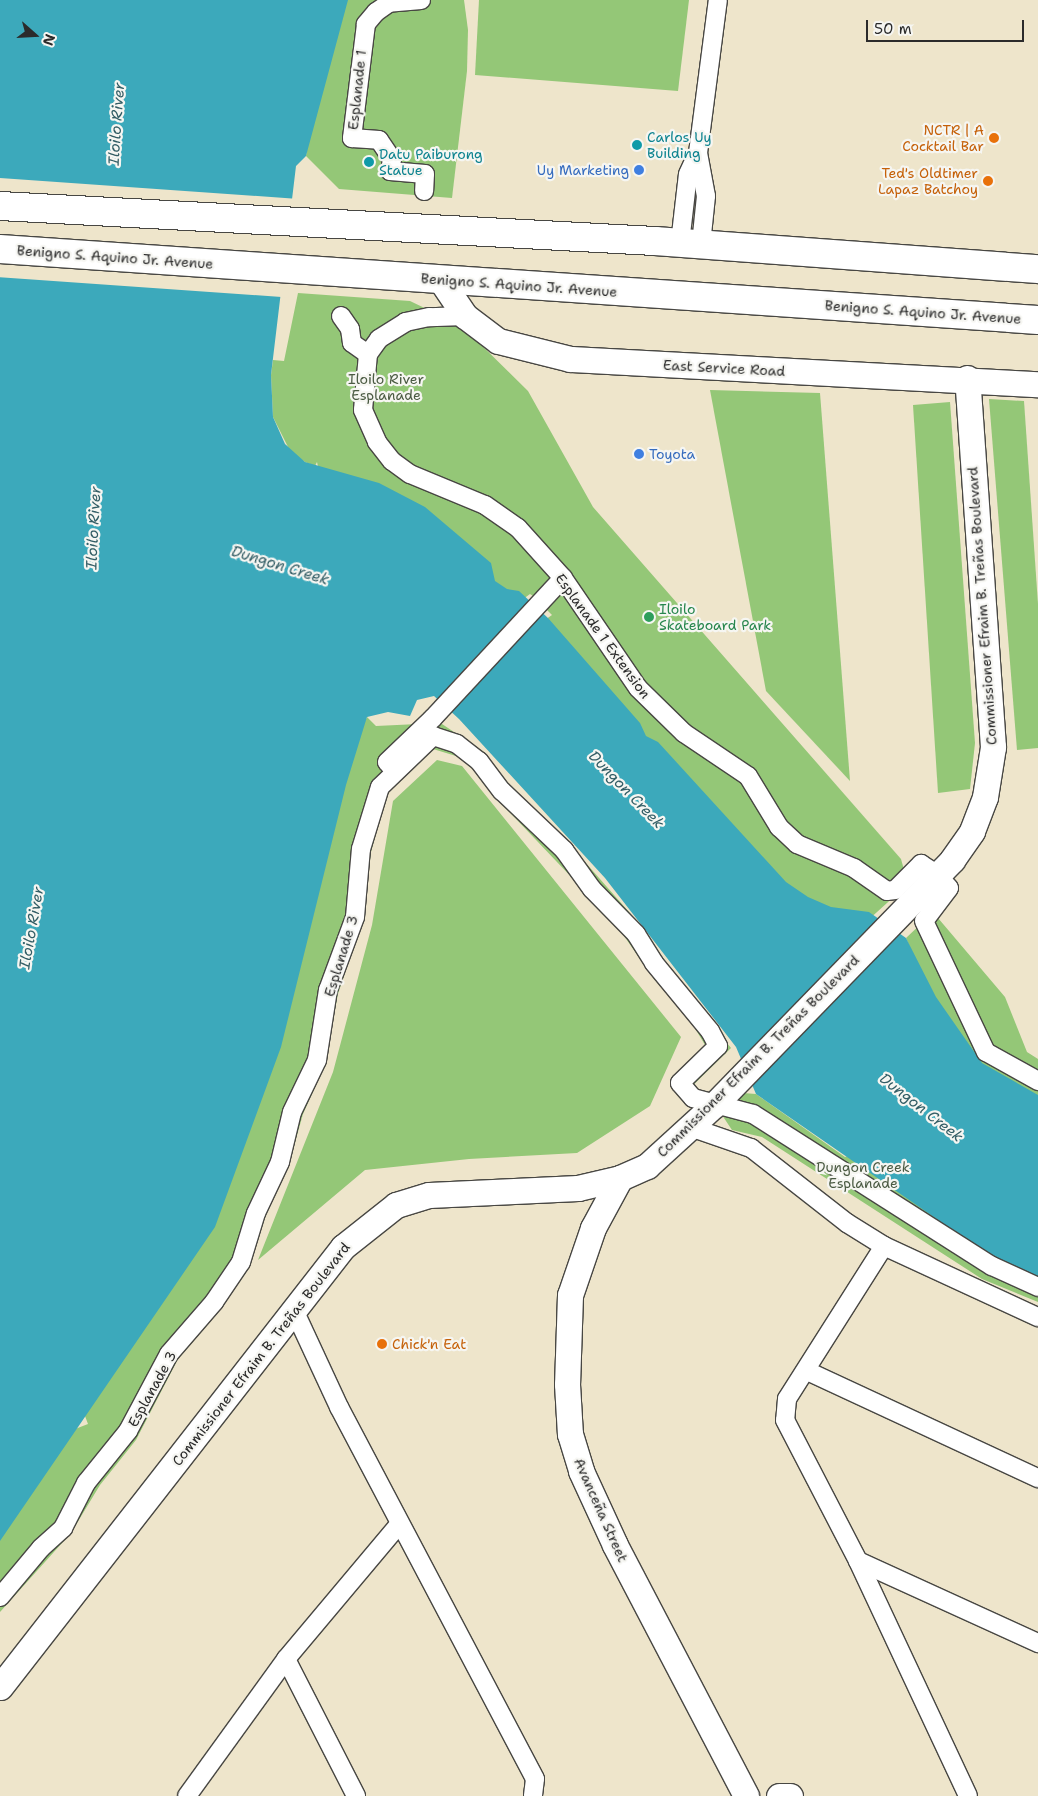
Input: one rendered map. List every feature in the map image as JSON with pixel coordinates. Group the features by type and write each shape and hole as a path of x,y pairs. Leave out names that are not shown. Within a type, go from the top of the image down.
{"highway":[{"path":"0,206 690,243 1038,269"},
{"name":"Benigno S. Aquino Jr. Avenue","path":"0,249 1038,320"}],"main road":[{"name":"East Service Road","path":"440,279 465,316 498,341 570,359 966,378 1038,384"},
{"name":"Commissioner Efraim B. Treñas Boulevard","path":"0,1687 343,1247 396,1205 430,1195 578,1188 620,1178 647,1166 714,1105 733,1083 933,881 972,831 985,797 993,747 966,378"},
{"name":"Avanceña Street","path":"620,1178 593,1228 570,1295 567,1358 570,1434 581,1471 615,1545 746,1796"},
{"path":"780,1796 790,1796"}],"street":[{"name":"Esplanade 1","path":"421,0 389,3 376,12 366,24 352,138 379,140 392,159 390,171 425,174 424,191"},
{"path":"690,243 706,196 698,153 718,0"},
{"path":"341,316 350,328 355,348 368,354 379,340 406,322 429,317 465,316"},
{"name":"Esplanade 1 Extension","path":"368,354 363,410 377,442 392,460 410,474 465,496 504,517 531,540 563,578 638,688 684,732 748,776 779,827 797,844 854,868 887,891 895,890 921,864 933,881"},
{"path":"394,771 387,762 433,718 563,578"},
{"name":"Esplanade 3","path":"0,1598 41,1548 63,1528 86,1483 128,1432 169,1354 214,1302 241,1262 256,1213 280,1162 292,1112 316,1060 328,990 355,917 361,849 380,788 394,771 433,736 457,744 479,760 502,791 564,850 592,889 621,916 659,970 710,1031 718,1046 680,1083 693,1098 714,1105"},
{"path":"933,881 949,888 924,920 986,1052 1038,1081"},
{"path":"714,1105 734,1107 753,1114 992,1266 1038,1287"},
{"path":"690,1127 751,1148 847,1224 884,1246 1038,1317"},
{"path":"884,1246 807,1371 787,1399 784,1420 858,1560 968,1796"},
{"path":"294,1310 339,1407 534,1779 533,1796"},
{"path":"807,1371 1038,1478"},
{"path":"196,1792 286,1658 400,1523"},
{"path":"858,1560 1038,1643"},
{"path":"286,1658 356,1796"}],"green space":[{"path":"329,0 464,0 468,30 467,71 452,198 339,189 306,156"},
{"path":"479,0 689,0 678,91 475,75"},
{"name":"Iloilo River Esplanade","path":"298,293 410,301 462,326 528,391 593,507 901,859 908,884 835,950 539,624 552,615 533,596 530,594 507,611 320,476 317,462 315,466 305,462 290,451 273,417 271,375 273,360 284,361"},
{"path":"710,390 820,393 850,781 766,691"},
{"path":"989,399 1024,401 1038,604 1038,748 1017,750"},
{"path":"950,402 975,743 970,789 938,793 913,405"},
{"path":"424,712 484,752 504,779 570,845 629,912 673,976 731,1048 681,1097 670,1083 690,1066 705,1045 690,1020 654,979 615,923 497,799 473,768 456,756 433,749 387,792 371,852 363,918 338,994 324,1067 303,1114 289,1164 265,1217 249,1266 220,1310 178,1359 136,1440 100,1485 71,1533 0,1612 0,1485 52,1438 88,1424 71,1379 367,717 376,726 418,724"},
{"path":"437,760 462,766 681,1037 650,1106 577,1153 469,1159 365,1170 258,1260 333,1072 372,925 393,801"},
{"path":"938,918 1005,997 1027,1052 1038,1059 1038,1143 983,1120 906,938 924,921"},
{"name":"Dungon Creek Esplanade","path":"743,1093 756,1094 845,1157 857,1152 1038,1257 1038,1302 982,1279 762,1137 732,1130 722,1115"}],"water":[{"path":"0,0 348,0 306,156 296,166 271,375 273,417 285,444 305,462 379,483 425,507 491,563 495,581 507,589 519,591 548,618 640,723 646,736 658,742 786,882 808,897 831,907 869,912 906,938 936,997 982,1063 1038,1095 1038,1277 996,1260 756,1094 736,1047 605,878 459,719 434,696 417,700 410,716 388,712 367,717 346,785 281,1047 215,1227 0,1541"}],"pier":[{"path":"0,178 295,199 288,297 0,277"}],"place":[{"name":"NCTR | A Cocktail Bar","path":"994,138"},
{"name":"Carlos Uy Building","path":"637,145"},
{"name":"Datu Paiburong Statue","path":"369,162"},
{"name":"Uy Marketing","path":"639,170"},
{"name":"Ted's Oldtimer Lapaz Batchoy","path":"988,181"},
{"name":"Toyota","path":"639,454"},
{"name":"Iloilo Skateboard Park","path":"649,617"},
{"name":"Chick'n Eat","path":"382,1344"}],"water label":[{"name":"Iloilo River","path":"117,124"},
{"name":"Iloilo River","path":"94,528"},
{"name":"Dungon Creek","path":"280,566"},
{"name":"Dungon Creek","path":"626,790"},
{"name":"Iloilo River","path":"32,928"},
{"name":"Dungon Creek","path":"921,1108"}]}
